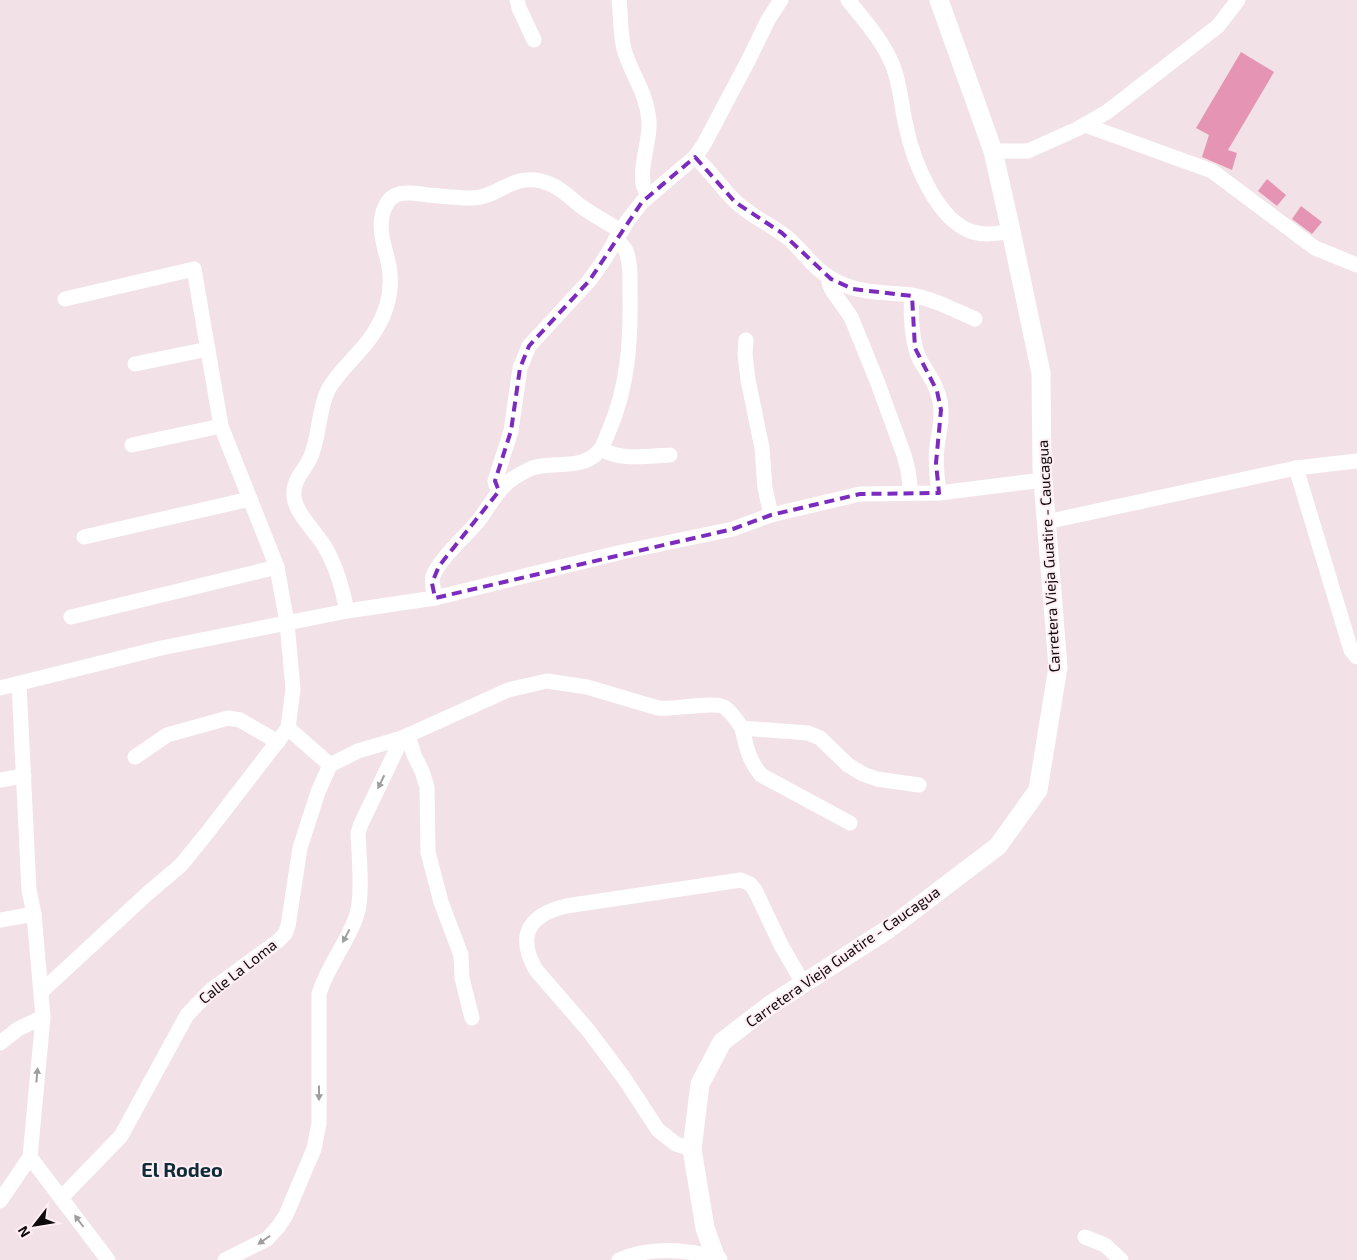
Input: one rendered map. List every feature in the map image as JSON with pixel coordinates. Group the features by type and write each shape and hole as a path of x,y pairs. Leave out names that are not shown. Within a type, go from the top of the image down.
{"main road":[{"name":"Carretera Vieja Guatire - Caucagua","path":"717,1258 705,1228 692,1148 700,1084 722,1042 770,1005 890,928 998,846 1038,790 1058,667 1043,480 1041,373 1012,231 993,151 939,0"}],"street":[{"path":"517,0 534,40"},
{"path":"619,0 624,49 628,62 641,87 648,109 649,134 642,176 645,191 648,195"},
{"path":"500,490 495,481 511,431 520,368 525,354 534,339 589,280 635,209 648,195 694,158 704,144 748,62 772,11 782,0"},
{"path":"848,0 887,53 898,81 905,125 916,159 936,199 948,217 960,226 974,232 990,234 1012,231"},
{"path":"993,151 1028,151 1107,112 1218,26 1238,0"},
{"path":"1084,125 1212,171 1315,248 1357,265"},
{"path":"694,158 710,171 735,202 782,233 814,267 831,279 853,289 912,296 942,304 975,320"},
{"path":"347,611 339,575 324,546 297,509 293,496 298,477 307,465 313,452 321,410 330,387 366,345 385,313 390,292 390,279 382,235 382,219 385,207 390,199 396,195 410,192 481,198 516,181 542,181 560,189 618,236 629,260 630,348 625,381 618,408 601,449 589,460 542,465 532,468 514,478 500,490 478,521 439,566 433,576 432,583 435,598"},
{"path":"42,991 181,865 288,728 292,689 287,623 277,567 221,426 194,269 65,299"},
{"path":"831,279 830,286 851,317 885,401 904,455 911,493"},
{"path":"912,296 911,309 915,348 934,383 941,410 942,421 936,463 939,493"},
{"path":"746,340 745,354 748,380 762,448 765,488 771,515"},
{"path":"135,364 208,349"},
{"path":"132,445 221,426"},
{"path":"601,449 608,453 626,456 670,455"},
{"path":"1046,522 1296,468 1357,461"},
{"path":"1296,468 1351,650 1357,657"},
{"path":"0,688 161,648 347,611 435,598 622,552 733,529 771,515 860,494 939,493 1043,480"},
{"path":"84,537 250,499"},
{"path":"70,617 277,567"},
{"path":"288,728 330,765 358,751 405,736 508,690 547,681 587,687 658,708 669,709 717,705 731,712 742,728 749,757 753,766 761,775 850,823"},
{"path":"0,1201 30,1157 43,1017 34,914 29,890 19,684"},
{"path":"135,757 167,735 228,718 240,720 278,742"},
{"path":"742,728 808,733 820,738 848,765 863,774 877,779 918,785"},
{"path":"405,736 422,771 427,787 428,852 441,902 461,955 462,978 472,1018"},
{"path":"226,1260 267,1239 278,1227 286,1215 314,1149 319,1124 319,994 324,978 355,919 359,907 358,833 361,824 405,736"},
{"name":"Calle La Loma","path":"61,1198 121,1136 187,1015 211,990 285,934 288,926 300,848 318,792 330,765"},
{"path":"0,780 24,776"},
{"path":"692,1148 676,1144 658,1130 624,1078 588,1030 536,970 531,961 526,940 530,928 545,912 566,906 741,880 750,884 755,890 781,945 803,983"},
{"path":"0,920 34,914"},
{"path":"0,1043 18,1029 43,1017"},
{"path":"30,1157 108,1260"},
{"path":"1085,1237 1105,1245 1121,1260"},
{"path":"619,1260 635,1253 681,1250 717,1258"}],"highlighted area":[{"path":"695,157 735,202 782,233 831,279 853,289 912,296 915,348 937,391 941,410 936,463 939,493 860,494 771,515 733,529 435,598 432,583 439,566 499,491 495,481 511,431 520,368 529,346 589,281 642,202"}],"building":[{"path":"1241,52 1274,72 1228,150 1237,153 1232,170 1202,157 1209,135 1196,128"},
{"path":"1267,179 1286,195 1277,206 1258,191"},
{"path":"1301,206 1322,222 1312,234 1292,219"}],"district":[{"name":"El Rodeo","path":"182,1170"}]}
